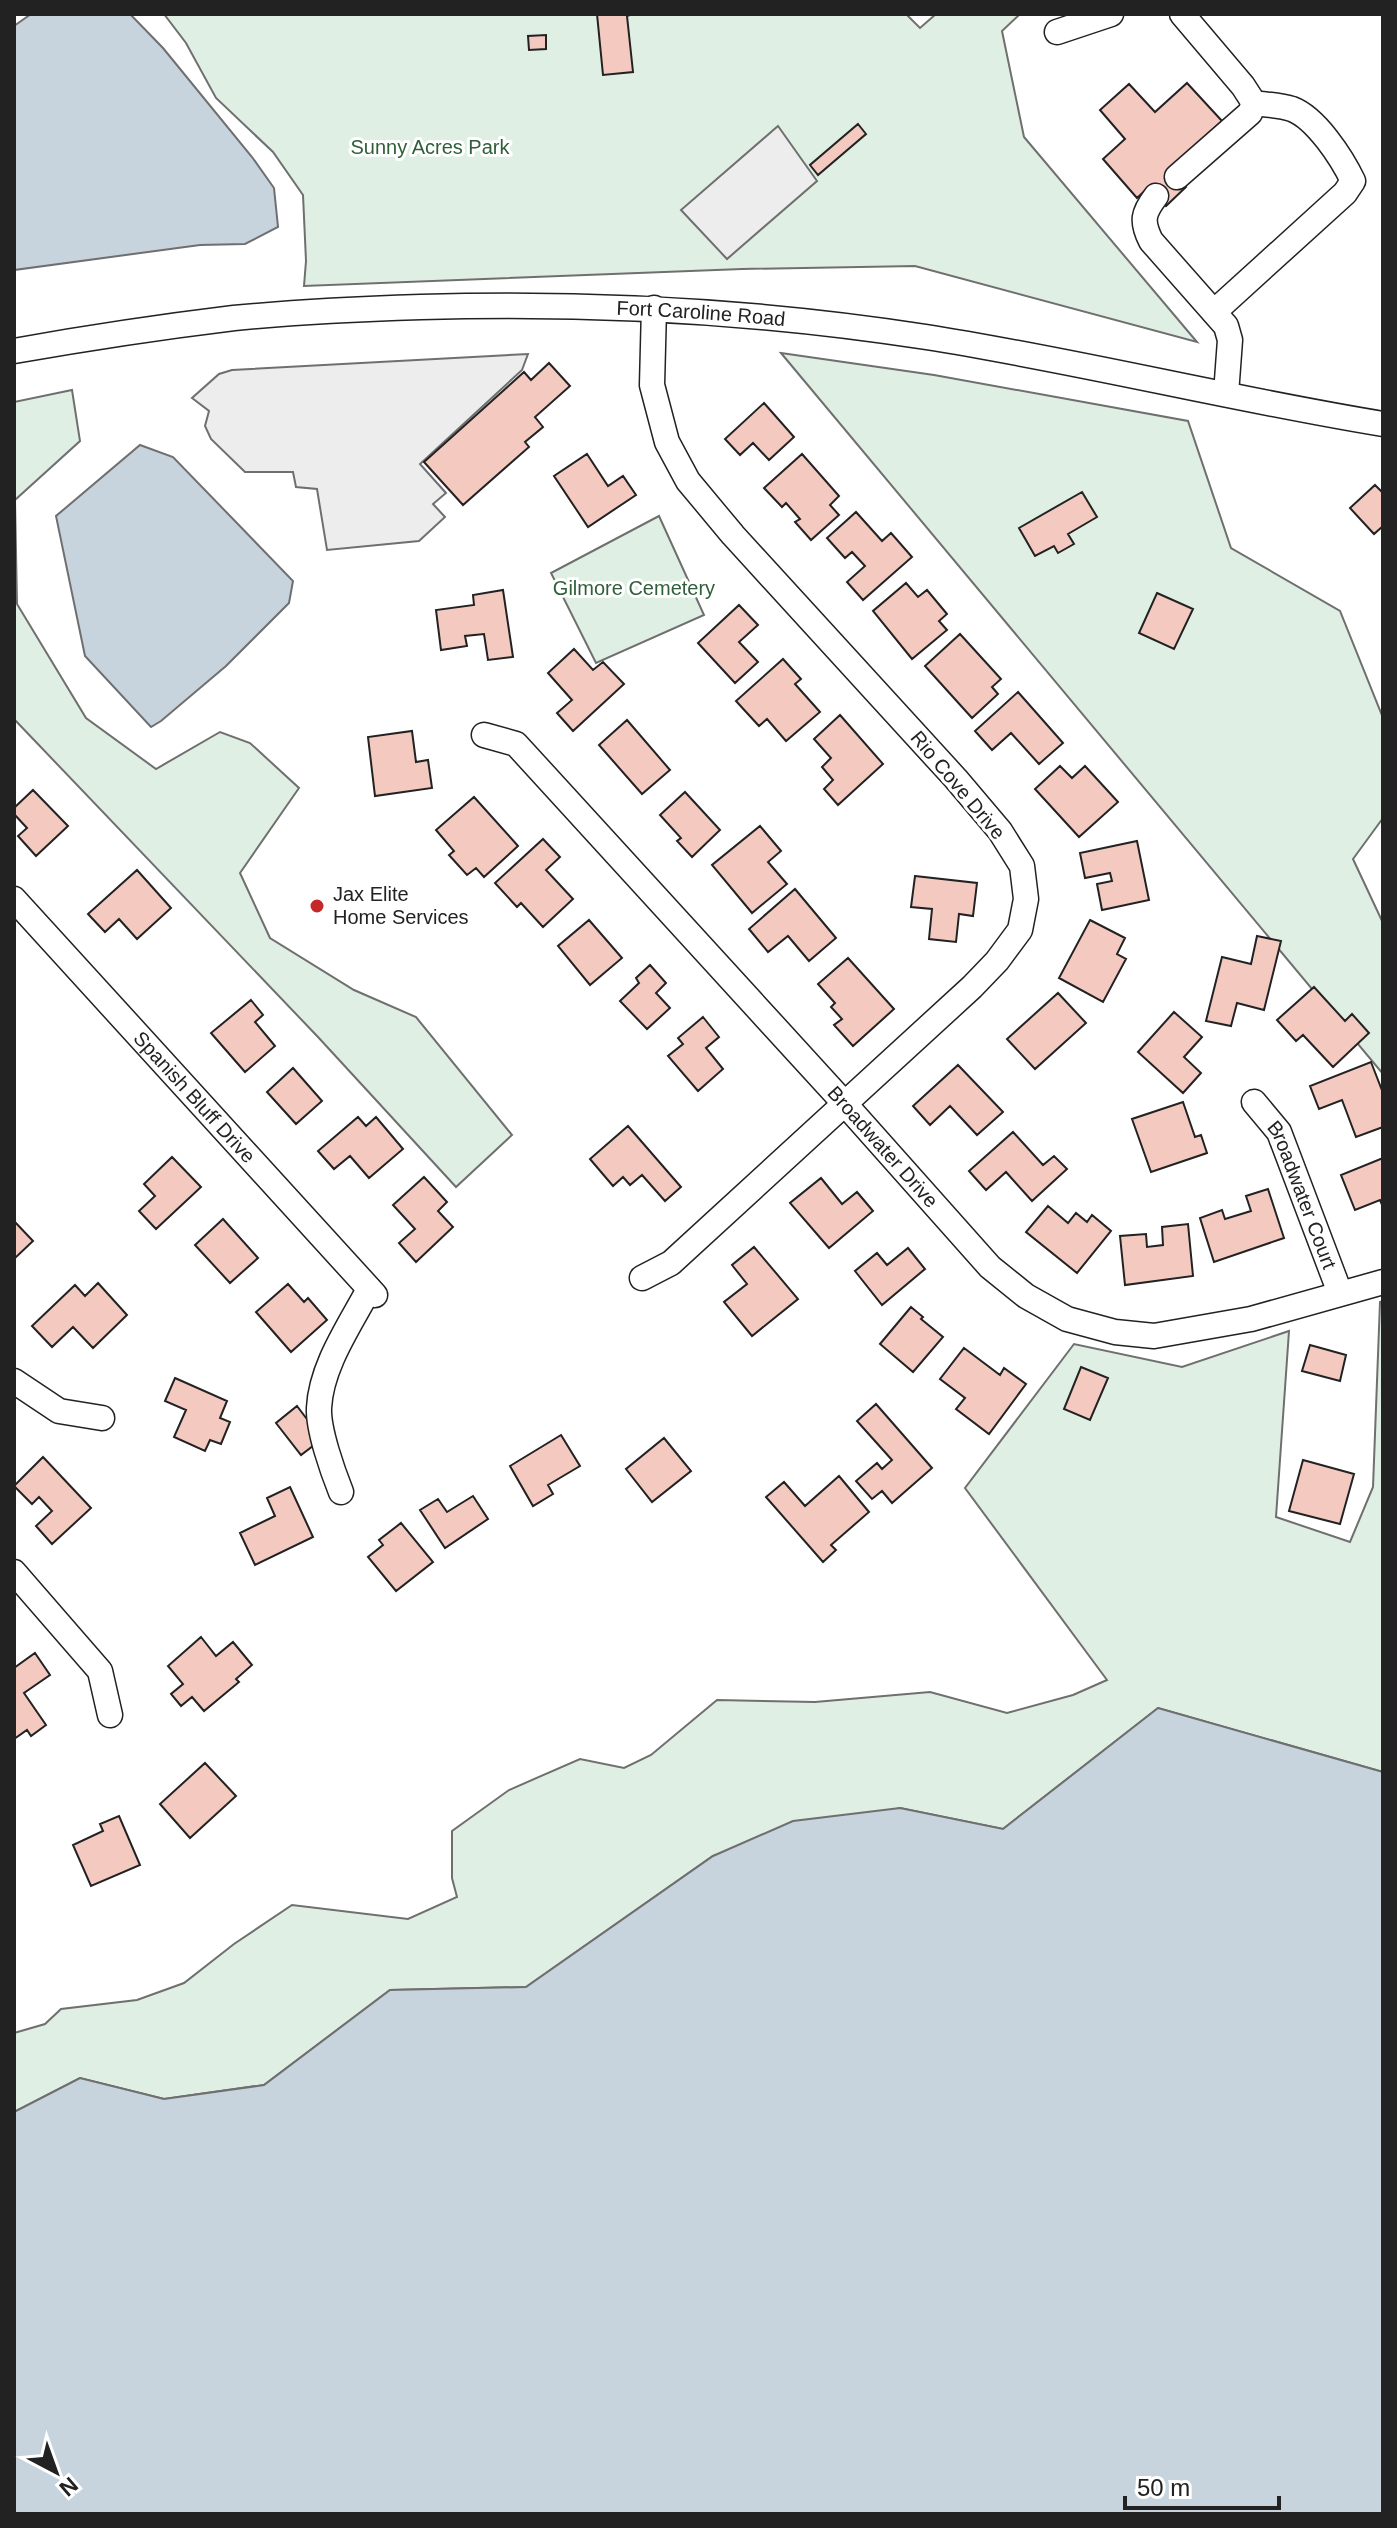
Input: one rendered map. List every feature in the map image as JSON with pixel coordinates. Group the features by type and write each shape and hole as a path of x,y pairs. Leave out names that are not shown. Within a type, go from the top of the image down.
{"street":[{"path":"1057,32 1111,14"},
{"path":"1182,14 1254,103 1293,109 1316,126 1353,181 1345,193 1214,312"},
{"path":"1177,177 1250,113 1254,103"},
{"path":"1156,196 1145,210 1144,227 1151,241 1226,326 1230,340 1226,394"},
{"name":"Fort Caroline Road","path":"14,351 236,318 381,308 510,304 654,308 927,337 1383,424"},
{"name":"Rio Cove Drive","path":"642,1278 671,1263 997,961 1020,930 1026,899 1022,866 1000,831 688,481 667,442 652,385 654,308"},
{"name":"Broadwater Drive","path":"484,735 516,744 990,1267 1026,1296 1067,1319 1115,1332 1154,1336 1251,1319 1383,1282"},
{"name":"Spanish Bluff Drive","path":"14,899 372,1292 329,1362 319,1409 330,1466 341,1492"},
{"name":"Broadwater Court","path":"1254,1102 1279,1132 1340,1293"},
{"path":"15,1384 59,1411 102,1418"},
{"path":"14,1572 100,1671 110,1715"}],"green space":[{"name":"Sunny Acres Park","path":"164,14 906,14 920,28 936,14 1020,14 1002,31 1024,137 1197,342 915,266 742,269 304,286 303,195 273,152 216,98 186,43"},
{"path":"781,353 934,375 1188,421 1231,548 1340,611 1383,718 1383,818 1353,859 1383,923 1383,1074"},
{"path":"72,390 80,441 15,500 17,604 86,718 156,769 220,732 250,743 299,788 240,873 270,938 354,990 416,1017 512,1135 456,1187 318,1037 14,719 14,402"},
{"name":"Gilmore Cemetery","path":"659,516 704,615 596,663 551,573"},
{"path":"1383,1301 1383,1772 1158,1708 1003,1829 900,1808 713,1856 526,1987 390,1990 264,2085 164,2099 80,2078 14,2112 14,2033 45,2024 61,2009 137,2000 184,1983 292,1905 408,1919 457,1897 452,1878 452,1831 509,1790 580,1759 624,1768 651,1755 717,1700 815,1702 930,1692 1007,1713 1073,1695 1107,1680 965,1488 1074,1344 1182,1367 1289,1331 1276,1517 1350,1542 1373,1487 1380,1302"}],"shaded area":[{"path":"31,14 130,14 163,48 274,188 278,227 245,244 200,245 14,270 14,26"},
{"path":"778,126 817,181 727,259 681,210"},
{"path":"528,354 522,370 420,464 446,493 433,504 445,517 419,541 327,550 317,489 296,487 293,472 245,472 211,439 205,426 209,411 192,398 219,374 232,370"},
{"path":"140,445 173,457 293,581 289,603 226,666 151,727 85,656 56,516"},
{"path":"1158,1708 1383,1772 1383,2514 14,2514 14,2112 80,2078 164,2099 264,2085 390,1990 526,1987 713,1856 793,1821 900,1808 1003,1829"}],"building":[{"path":"597,14 633,14 627,16 633,72 603,75"},
{"path":"546,35 546,49 529,50 528,36"},
{"path":"1187,83 1222,121 1169,169 1186,187 1166,206 1149,187 1137,198 1103,159 1125,139 1100,110 1129,84 1155,112"},
{"path":"858,124 866,134 818,175 810,165"},
{"path":"549,363 570,386 535,417 543,427 525,442 529,447 463,505 424,462 524,372 531,380"},
{"path":"764,403 794,437 769,460 753,443 740,455 725,439"},
{"path":"587,454 608,486 623,476 636,495 588,527 554,476"},
{"path":"802,454 839,496 830,505 839,515 811,540 795,522 800,519 786,503 782,507 764,488"},
{"path":"1375,485 1383,493 1383,526 1374,534 1350,508"},
{"path":"1082,492 1097,517 1068,534 1074,544 1058,553 1054,546 1035,556 1019,528"},
{"path":"856,512 882,541 891,533 912,557 863,600 847,582 865,566 852,552 845,558 827,538"},
{"path":"906,583 918,597 927,590 947,614 939,621 947,630 912,659 873,611"},
{"path":"503,590 513,657 488,660 484,634 465,636 467,646 441,650 436,610 474,605 473,595"},
{"path":"1157,593 1193,609 1174,649 1139,633"},
{"path":"739,605 758,625 739,642 758,662 735,683 698,643"},
{"path":"960,634 1001,679 992,687 998,694 972,718 925,666"},
{"path":"574,649 593,670 603,662 624,684 573,731 557,713 572,700 548,673"},
{"path":"783,659 801,679 795,684 820,712 786,741 767,719 759,726 736,701"},
{"path":"1018,692 1063,743 1039,764 1011,733 992,750 975,731"},
{"path":"840,715 883,764 838,805 824,789 833,780 822,767 831,758 814,739"},
{"path":"627,720 670,770 642,794 599,745"},
{"path":"412,731 416,762 428,760 432,788 375,796 368,737"},
{"path":"1060,766 1072,778 1085,766 1118,802 1079,837 1035,789"},
{"path":"33,790 68,826 36,856 18,836 27,828 14,814 14,808"},
{"path":"685,792 720,830 692,857 677,841 681,838 660,815"},
{"path":"474,797 518,846 484,877 476,868 467,875 449,855 454,851 436,830"},
{"path":"760,826 781,851 768,862 787,884 752,913 712,865"},
{"path":"543,839 560,857 546,870 573,899 543,927 521,903 517,907 495,883"},
{"path":"1137,841 1149,900 1102,910 1097,884 1112,881 1110,873 1085,878 1080,853"},
{"path":"137,870 171,908 137,939 119,919 105,932 88,914"},
{"path":"915,876 977,883 973,916 959,914 956,942 929,939 932,909 911,907"},
{"path":"795,889 836,938 809,961 788,936 768,952 749,929"},
{"path":"589,920 622,958 590,985 558,946"},
{"path":"1090,920 1125,938 1117,954 1126,959 1103,1002 1059,978"},
{"path":"1257,936 1281,941 1264,1010 1237,1003 1231,1026 1206,1021 1222,957 1251,964"},
{"path":"848,958 894,1009 853,1046 834,1025 842,1019 831,1007 835,1003 818,984"},
{"path":"650,965 666,983 656,993 670,1008 647,1029 620,1001 639,983 636,978"},
{"path":"1314,987 1345,1021 1352,1014 1369,1033 1333,1067 1303,1035 1296,1041 1277,1020"},
{"path":"1058,993 1086,1023 1035,1069 1007,1039"},
{"path":"251,1000 263,1015 255,1022 275,1046 245,1072 211,1033"},
{"path":"1174,1012 1202,1037 1184,1057 1201,1073 1183,1093 1138,1052"},
{"path":"703,1017 719,1037 706,1048 723,1069 698,1091 668,1056 683,1044 678,1038"},
{"path":"1371,1062 1383,1093 1383,1127 1356,1137 1342,1100 1319,1109 1310,1086"},
{"path":"958,1065 1003,1112 977,1135 950,1106 930,1125 913,1106"},
{"path":"293,1068 322,1101 296,1124 267,1092"},
{"path":"1183,1102 1195,1137 1201,1135 1207,1153 1151,1172 1132,1119"},
{"path":"358,1117 366,1126 376,1117 403,1149 369,1178 350,1156 334,1169 318,1151"},
{"path":"628,1126 681,1187 665,1201 642,1175 630,1185 623,1177 613,1186 590,1159"},
{"path":"1013,1132 1043,1165 1054,1156 1067,1169 1032,1201 1006,1172 986,1190 969,1171"},
{"path":"172,1157 201,1187 156,1229 139,1211 155,1196 144,1184"},
{"path":"1383,1158 1383,1207 1380,1200 1355,1210 1341,1175"},
{"path":"424,1177 447,1202 438,1211 453,1227 416,1262 399,1243 415,1229 393,1205"},
{"path":"821,1178 842,1204 857,1192 873,1211 829,1248 790,1203"},
{"path":"1268,1189 1284,1238 1214,1262 1200,1218 1222,1210 1225,1219 1251,1211 1246,1196"},
{"path":"1048,1206 1068,1223 1076,1213 1087,1222 1092,1215 1111,1231 1077,1273 1026,1232"},
{"path":"223,1219 258,1258 230,1283 195,1245"},
{"path":"14,1221 33,1241 14,1259"},
{"path":"1188,1224 1193,1276 1125,1285 1120,1236 1146,1234 1147,1247 1163,1245 1162,1227"},
{"path":"754,1247 798,1299 752,1336 724,1302 747,1284 732,1265"},
{"path":"908,1248 925,1269 882,1305 855,1271 877,1253 887,1265"},
{"path":"98,1283 127,1315 93,1348 73,1327 52,1347 32,1326 75,1285 85,1296"},
{"path":"288,1284 304,1302 308,1298 327,1320 291,1352 256,1312"},
{"path":"911,1307 943,1337 913,1372 880,1344"},
{"path":"1310,1345 1346,1355 1340,1381 1302,1371"},
{"path":"964,1348 1000,1375 1004,1368 1026,1384 989,1434 956,1409 965,1398 940,1379"},
{"path":"1081,1367 1108,1378 1090,1420 1064,1409"},
{"path":"175,1378 227,1401 220,1418 230,1422 221,1444 210,1440 205,1451 174,1437 186,1410 165,1401"},
{"path":"876,1404 932,1468 892,1503 882,1491 872,1499 856,1481 877,1463 882,1469 892,1460 857,1421"},
{"path":"297,1406 322,1439 301,1455 276,1423"},
{"path":"561,1435 580,1466 548,1485 553,1494 533,1506 510,1466"},
{"path":"664,1438 691,1471 652,1502 626,1469"},
{"path":"43,1457 91,1508 52,1544 36,1526 52,1511 39,1497 32,1504 14,1486"},
{"path":"1303,1460 1354,1474 1340,1524 1289,1511"},
{"path":"839,1476 869,1512 831,1545 836,1550 823,1562 766,1497 784,1482 805,1506"},
{"path":"290,1487 313,1537 255,1565 240,1533 275,1516 267,1498"},
{"path":"473,1496 488,1519 445,1548 420,1510 438,1499 447,1512"},
{"path":"401,1523 433,1562 396,1591 368,1557 383,1545 379,1540"},
{"path":"201,1637 216,1656 233,1642 252,1665 236,1679 239,1682 204,1711 192,1697 181,1706 171,1694 183,1684 168,1666"},
{"path":"35,1653 50,1675 24,1693 46,1725 31,1736 27,1730 14,1739 14,1668"},
{"path":"205,1763 236,1796 190,1838 160,1804"},
{"path":"119,1816 140,1865 91,1886 73,1845 103,1831 100,1824"}],"place":[{"name":"Jax Elite Home Services","path":"317,906"}]}
